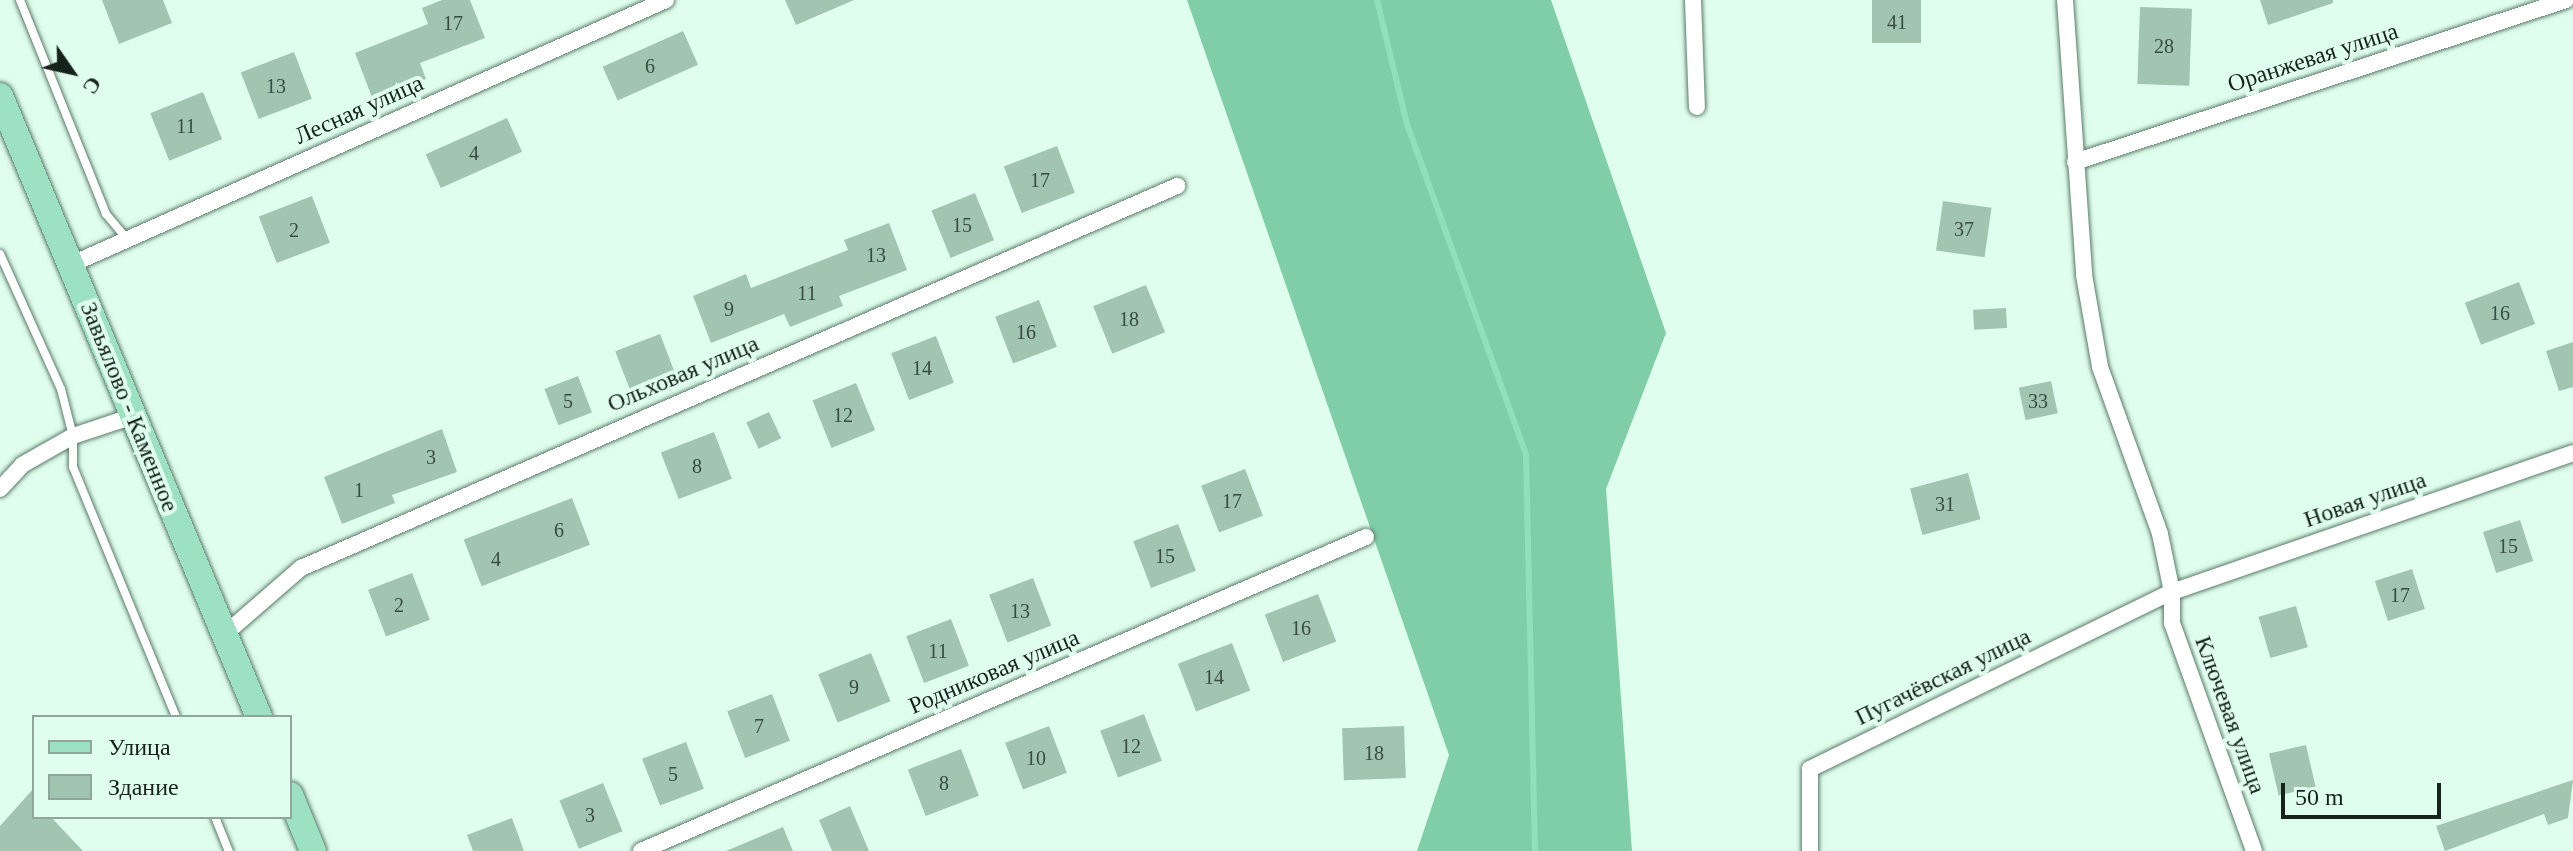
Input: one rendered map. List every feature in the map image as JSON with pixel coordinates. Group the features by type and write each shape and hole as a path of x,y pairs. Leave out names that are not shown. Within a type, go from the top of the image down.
{"main road":[{"name":"Завьялово - Каменное","path":"0,96 72,264 130,417 258,715"},
{"path":"292,800 313,851"}],"street":[{"name":"Лесная улица","path":"72,264 666,0"},
{"path":"1693,0 1697,107"},
{"name":"Ключевая улица","path":"2065,0 2084,275 2100,367 2160,534 2172,592 2172,623 2254,851"},
{"name":"Оранжевая улица","path":"2075,162 2566,0"},
{"name":"Ольховая улица","path":"225,634 301,568 1177,186"},
{"path":"0,489 22,465 73,436 130,417"},
{"name":"Новая улица","path":"2172,592 2573,453"},
{"name":"Родниковая улица","path":"641,851 1366,537"},
{"name":"Пугачёвская улица","path":"1810,851 1810,769 2172,592"}],"lane":[{"path":"20,0 106,214 128,240"},
{"path":"0,254 61,389 73,436 73,467 175,715"},
{"path":"216,819 229,851"}],"green space":[{"path":"1187,0 1551,0 1666,333 1606,489 1632,851 1417,851 1449,755"}],"building":[{"path":"102,0 163,0 172,23 119,44"},
{"path":"442,0 470,0 485,38 420,63 426,79 373,100 355,53 428,24 422,8"},
{"path":"785,0 854,0 796,25"},
{"path":"1872,0 1921,0 1921,43 1872,43"},
{"path":"2260,0 2333,0 2333,3 2268,25"},
{"path":"2140,7 2192,9 2189,86 2137,84"},
{"path":"683,31 698,65 618,101 603,67"},
{"path":"294,52 312,99 259,119 241,72"},
{"path":"203,92 222,139 169,161 150,113"},
{"path":"507,118 522,152 441,188 426,154"},
{"path":"1057,146 1075,193 1022,213 1004,166"},
{"path":"975,193 994,240 951,258 931,211"},
{"path":"312,196 330,243 277,263 259,216"},
{"path":"1943,201 1992,208 1985,257 1936,251"},
{"path":"889,223 907,270 839,296 843,306 790,327 784,314 711,343 693,296 746,274 751,288 848,250 844,240"},
{"path":"2519,282 2535,324 2481,345 2465,303"},
{"path":"1146,285 1165,332 1112,354 1093,306"},
{"path":"1039,300 1057,347 1013,364 995,317"},
{"path":"2006,308 2007,328 1974,330 1973,310"},
{"path":"660,334 678,381 633,398 615,351"},
{"path":"936,336 954,383 909,400 891,353"},
{"path":"2573,342 2573,387 2559,391 2546,351"},
{"path":"578,376 592,412 558,425 544,389"},
{"path":"2051,381 2058,413 2026,420 2019,388"},
{"path":"856,383 875,430 832,448 812,401"},
{"path":"769,412 781,438 759,449 746,423"},
{"path":"442,429 457,472 392,495 395,503 342,524 324,477"},
{"path":"714,432 732,479 679,499 661,452"},
{"path":"1245,469 1263,516 1219,533 1201,486"},
{"path":"1968,473 1980,519 1922,535 1910,489"},
{"path":"572,498 590,545 482,586 464,540"},
{"path":"2520,520 2533,561 2496,573 2483,532"},
{"path":"1178,524 1196,571 1151,588 1133,541"},
{"path":"2412,569 2425,609 2388,621 2375,581"},
{"path":"412,573 430,620 386,637 368,590"},
{"path":"1033,578 1051,626 1007,642 989,595"},
{"path":"1318,594 1336,642 1283,662 1265,614"},
{"path":"2296,606 2308,647 2270,658 2259,617"},
{"path":"951,619 969,666 924,683 906,636"},
{"path":"1232,643 1250,691 1196,711 1178,664"},
{"path":"871,653 890,701 838,723 818,674"},
{"path":"772,694 790,741 745,758 727,711"},
{"path":"1144,714 1162,761 1118,778 1100,731"},
{"path":"1049,726 1067,773 1023,790 1005,743"},
{"path":"1404,726 1406,778 1344,780 1342,728"},
{"path":"686,742 704,789 660,806 642,759"},
{"path":"2306,745 2316,787 2279,795 2269,754"},
{"path":"961,749 979,796 926,816 908,769"},
{"path":"2573,780 2568,818 2548,825 2544,814 2445,851 2436,826"},
{"path":"603,783 622,831 579,849 559,801"},
{"path":"32,790 32,819 53,819 83,851 0,851 0,826"},
{"path":"850,806 869,851 832,851 819,820"},
{"path":"512,818 524,851 473,851 467,835"},
{"path":"783,827 793,851 726,851"}],"waterway":[{"path":"1377,0 1407,124 1526,455 1535,851"}]}
